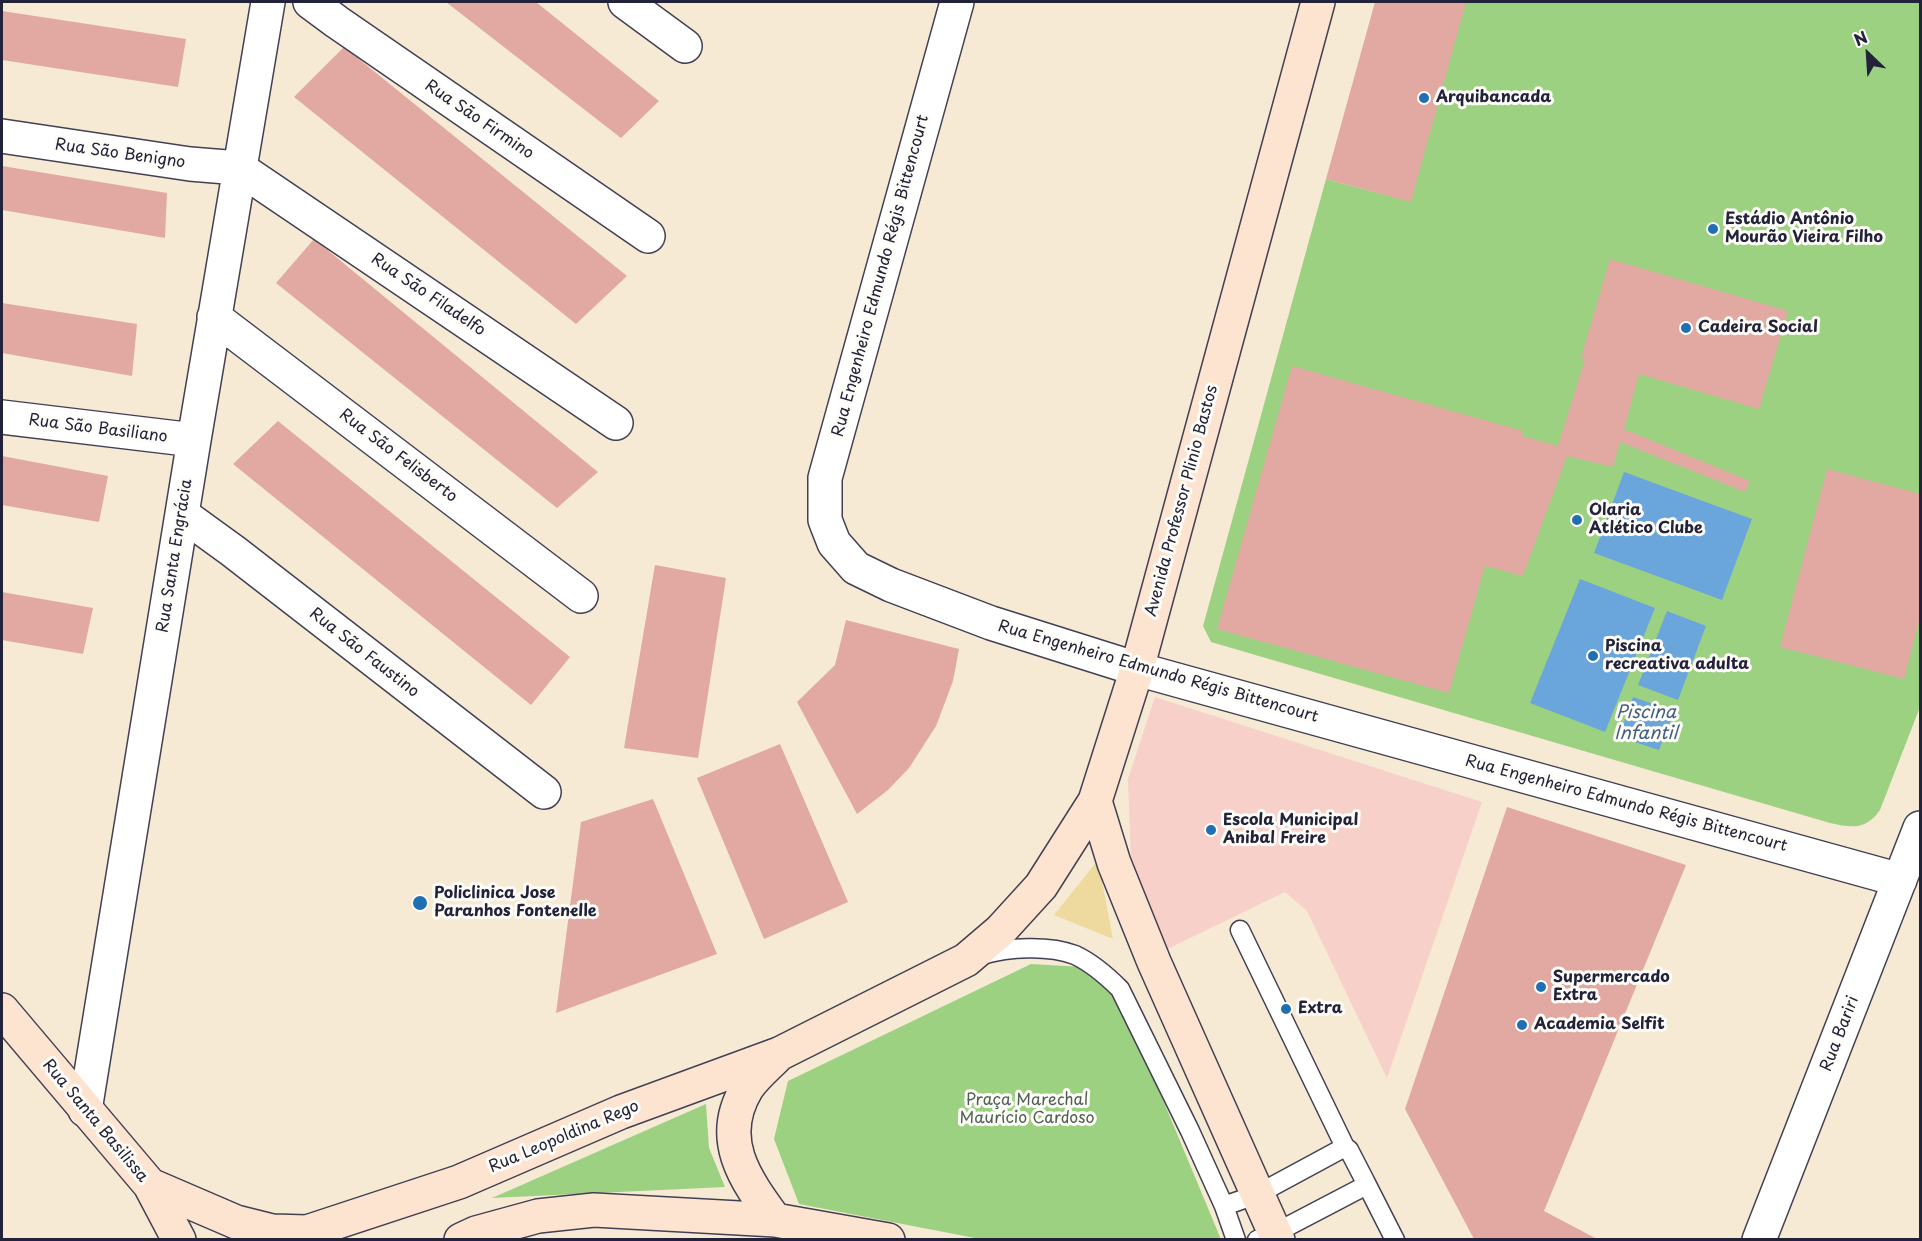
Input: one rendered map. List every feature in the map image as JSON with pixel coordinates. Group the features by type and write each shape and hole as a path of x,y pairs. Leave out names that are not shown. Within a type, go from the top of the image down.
{"street":[{"name":"Rua Santa Engrácia","path":"85,1110 214,317 268,2"},
{"name":"Rua São Firmino","path":"310,2 648,236"},
{"path":"625,2 685,46"},
{"name":"Rua Engenheiro Edmundo Régis Bittencourt","path":"957,2 825,478 825,520 834,543 856,568 891,585 991,623 1137,669 1900,880"},
{"name":"Avenida Professor Plinio Bastos","path":"966,960 1000,931 1041,886 1095,801 1137,669 1318,2"},
{"name":"Rua São Benigno","path":"2,136 190,164 239,168"},
{"name":"Rua São Filadelfo","path":"239,168 616,423"},
{"name":"Rua São Felisberto","path":"214,317 581,596"},
{"name":"Rua São Basiliano","path":"2,417 194,440"},
{"name":"Rua São Faustino","path":"182,514 544,792"},
{"path":"1095,801 1114,863 1154,962 1221,1116 1258,1194 1270,1237"},
{"name":"Rua Bariri","path":"1760,1239 1920,828"},
{"name":"Rua Leopoldina Rego","path":"150,1185 236,1222 272,1231 307,1232 459,1182 621,1112 779,1053 966,960"},
{"name":"Rua Santa Basilissa","path":"2,1010 150,1185 179,1239"},
{"path":"775,1220 749,1185 737,1160 733,1129 739,1104 748,1086 779,1053"},
{"path":"461,1239 538,1216 594,1210 775,1220 888,1239"}],"lane":[{"path":"1240,930 1345,1147 1352,1155 1395,1239"},
{"path":"966,960 1002,949 1047,949 1074,955 1104,973 1120,989 1224,1206 1236,1239"},
{"path":"1224,1206 1258,1194 1345,1147"},
{"path":"1270,1237 1360,1190 1365,1181"}],"shaded area":[{"path":"1155,697 1482,802 1387,1078 1307,911 1285,892 1157,954 1132,888 1128,779"}],"green space":[{"name":"Olaria Atlético Clube","path":"1435,2 1920,2 1920,707 1880,810 1875,817 1864,824 1845,826 1830,823 1211,642 1203,626 1326,179 1382,194"},
{"name":"Praça Marechal Maurício Cardoso","path":"1031,964 1083,967 1123,1004 1220,1240 980,1239 799,1204 774,1139 788,1081"},
{"path":"706,1104 709,1148 725,1187 492,1198"}],"sand":[{"path":"1098,860 1113,939 1054,915"}],"water":[{"path":"1624,472 1752,519 1722,600 1594,553"},
{"name":"Piscina recreativa adulta","path":"1580,579 1655,608 1605,732 1530,703"},
{"name":"Piscina Infantil","path":"1667,611 1706,626 1678,700 1638,685"},
{"name":"Piscina Infantil","path":"1633,697 1674,711 1659,750 1619,737"}],"building":[{"path":"446,2 536,2 659,101 621,138"},
{"path":"1375,2 1466,2 1411,202 1326,179"},
{"path":"2,11 186,39 178,87 2,60"},
{"path":"344,47 627,276 576,324 294,97"},
{"path":"2,166 167,193 165,238 2,210"},
{"path":"314,239 598,472 557,508 276,283"},
{"path":"1610,259 1788,311 1759,409 1639,374 1624,429 1750,481 1745,492 1620,442 1613,467 1567,456 1523,576 1485,566 1449,693 1217,629 1292,366 1523,431 1522,436 1558,446 1585,359 1581,358"},
{"path":"2,303 137,324 132,376 2,353"},
{"path":"278,421 570,657 531,705 233,464"},
{"path":"2,456 108,476 99,522 2,505"},
{"path":"1827,469 1920,494 1920,617 1904,679 1780,647"},
{"path":"655,565 726,578 698,758 624,748"},
{"path":"2,592 93,608 83,654 2,640"},
{"path":"846,620 959,649 953,681 936,726 909,768 888,790 857,814 797,702 835,665"},
{"path":"780,744 848,902 764,939 697,778"},
{"path":"653,799 717,954 556,1013 581,822"},
{"name":"Supermercado Extra","path":"1507,807 1686,865 1544,1211 1597,1239 1474,1239 1405,1109"}],"place":[{"name":"Arquibancada","path":"1424,98"},
{"name":"Estádio Antônio Mourão Vieira Filho","path":"1713,229"},
{"name":"Cadeira Social","path":"1686,328"},
{"name":"Olaria Atlético Clube","path":"1577,520"},
{"name":"Piscina recreativa adulta","path":"1593,656"},
{"name":"Escola Municipal Anibal Freire","path":"1211,830"},
{"name":"Policlinica Jose Paranhos Fontenelle","path":"420,903"},
{"name":"Supermercado Extra","path":"1541,987"},
{"name":"Extra","path":"1286,1009"},
{"name":"Academia Selfit","path":"1522,1025"}]}
